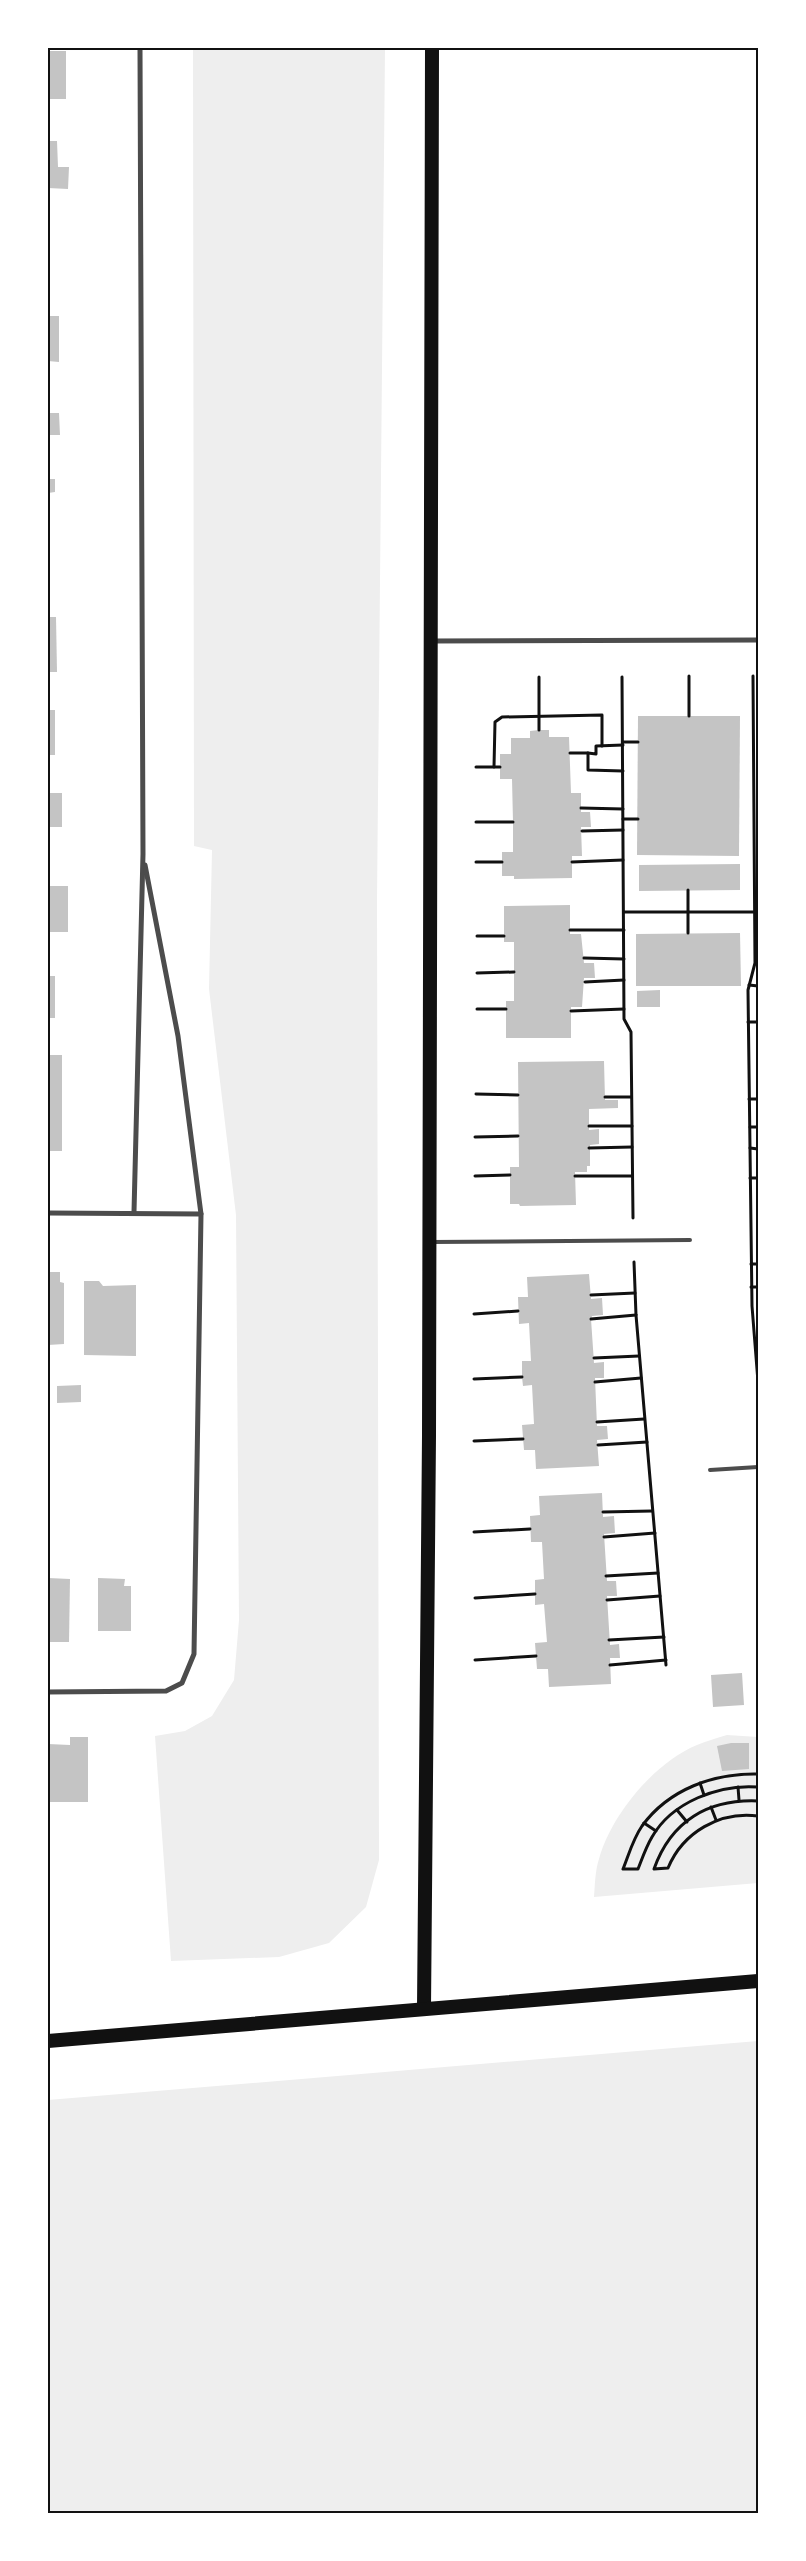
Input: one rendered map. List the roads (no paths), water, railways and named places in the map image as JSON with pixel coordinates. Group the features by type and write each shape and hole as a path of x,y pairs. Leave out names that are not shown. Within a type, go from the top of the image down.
{"highway":[{"path":"424,2008 427,1774 433,52"},
{"path":"48,2041 758,1980"}],"street":[{"path":"134,1212 143,854 140,48"},
{"path":"430,641 758,640"},
{"path":"48,1692 166,1691 182,1683 194,1654 201,1214 178,1036 143,854"},
{"path":"48,1213 134,1212 201,1214"}],"lane":[{"path":"429,1242 690,1240"},
{"path":"710,1470 758,1467"}]}
